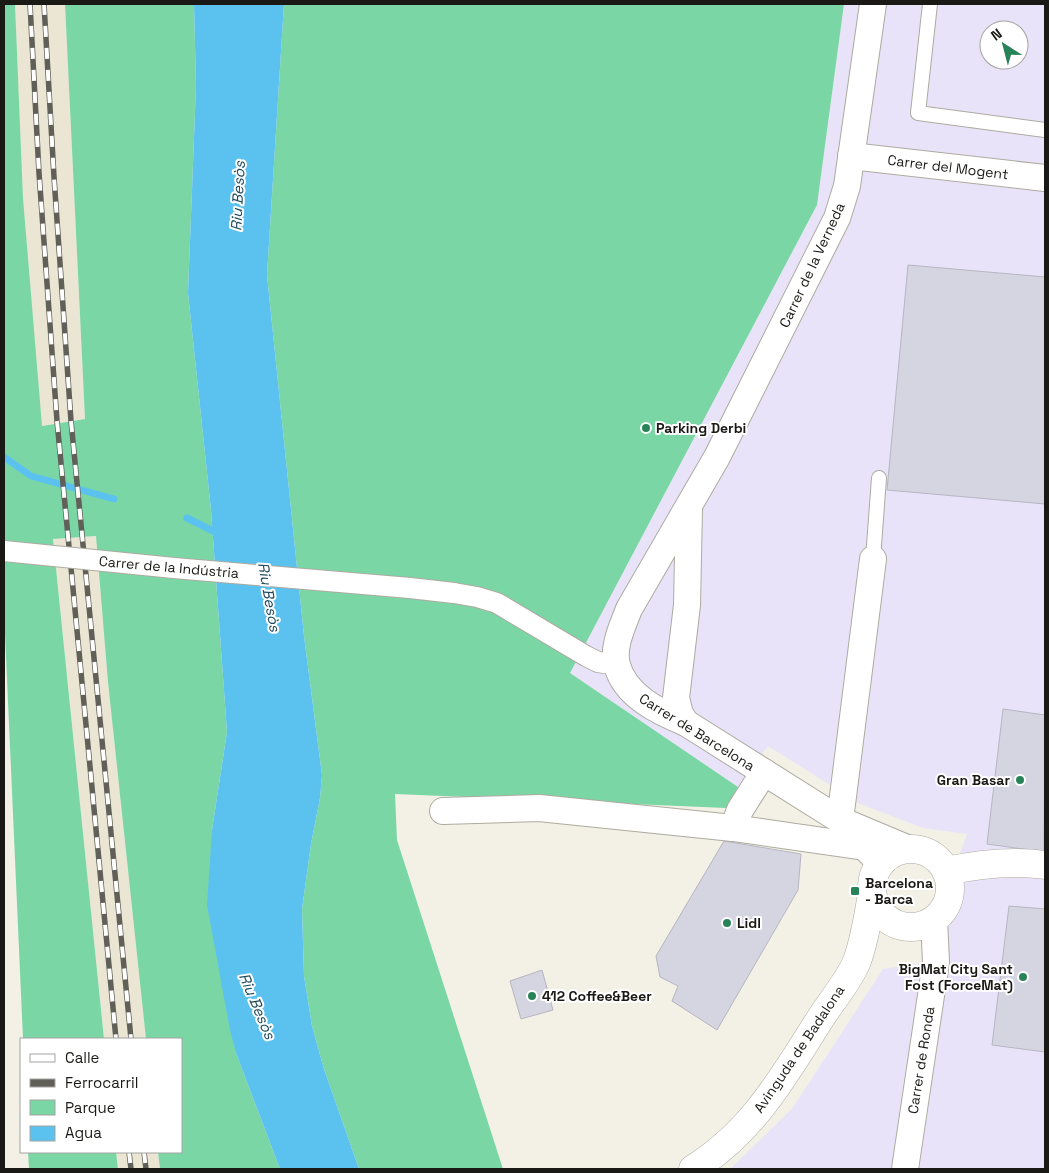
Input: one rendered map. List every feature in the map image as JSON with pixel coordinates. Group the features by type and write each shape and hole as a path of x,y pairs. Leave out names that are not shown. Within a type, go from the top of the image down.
{"street":[{"name":"Carrer de la Verneda","path":"617,665 616,652 620,631 629,609 717,457 837,218 847,186 872,4"},
{"name":"Carrer del Mogent","path":"851,156 1045,178"},
{"name":"Carrer de la Verneda","path":"686,723 680,714 676,698 687,605 689,507"},
{"name":"Carrer de la Indústria","path":"4,551 174,568 410,588 477,597 497,602 598,662 617,665"},
{"path":"840,820 873,559"},
{"path":"650,574 660,573 672,577 681,589 687,605"},
{"name":"Carrer de Barcelona","path":"617,665 625,681 638,697 662,713 686,723 840,820 909,849"},
{"name":"Carrer de Barcelona","path":"733,828 740,810 764,772"},
{"path":"443,811 539,808 733,828 872,855 909,849 922,850 934,857 946,871 949,880 949,897 944,910 934,920 922,926 901,926 889,921 876,907 872,894 872,855"},
{"name":"Carrer de Barcelona","path":"840,820 872,855"},
{"path":"946,871 997,862 1045,865"},
{"name":"Avinguda de Badalona","path":"693,1169 726,1146 767,1101 856,963 865,936 872,894"},
{"name":"Carrer de Ronda","path":"905,1169 936,962 934,920"},
{"name":"Avinguda de Badalona","path":"856,963 901,926"}],"lane":[{"path":"930,4 918,113 1045,130"},
{"path":"873,559 879,478"}],"shaded area":[{"path":"15,4 65,4 85,419 41,426 23,198"},
{"path":"844,4 1045,4 1045,1169 730,1169 792,1109 883,969 921,963 967,834 923,828 860,804 768,746 738,787 570,673 817,205"},
{"path":"97,536 108,682 146,1038 104,1038 53,539"},
{"path":"116,1153 158,1153 160,1169 118,1169"}],"green space":[{"path":"4,4 15,4 23,198 42,426 85,419 65,4 194,4 196,86 188,293 211,510 227,732 212,830 236,1053 280,1169 160,1169 158,1153 182,1153 182,1038 146,1038 108,682 96,536 53,539 104,1038 23,1038 4,612"},
{"path":"284,4 844,4 817,205 570,673 738,787 726,808 395,794 397,840 503,1169 359,1169 324,1069 312,1026 304,976 302,909 322,775 304,636 267,275"},
{"path":"28,1153 116,1153 118,1169 29,1169"}],"water":[{"name":"Riu Besòs","path":"194,4 284,4 267,275 304,636 322,775 302,909 304,976 312,1026 324,1069 359,1169 280,1169 236,1053 207,905 212,830 227,732 211,510 188,293 196,86"}],"building":[{"path":"908,265 1045,277 1045,504 887,490"},
{"name":"Gran Basar","path":"1003,709 1045,715 1044,852 987,844"},
{"name":"Lidl","path":"724,841 801,854 798,890 717,1030 672,1001 678,986 660,977 656,956"},
{"name":"BigMat City Sant Fost (ForceMat)","path":"1009,906 1045,909 1045,1052 992,1045"},
{"name":"412 Coffee&Beer","path":"542,970 553,1010 521,1019 510,981"}],"waterway":[{"path":"4,457 31,476 114,499"},
{"path":"187,518 221,535"}],"railway":[{"path":"30,4 39,173 57,421 116,1038"},
{"path":"44,4 71,421 131,1038"},
{"path":"129,1153 131,1169"},
{"path":"144,1153 146,1169"}],"place":[{"name":"Parking Derbi","path":"646,428"},
{"name":"Gran Basar","path":"1020,780"},
{"name":"Barcelona - Barca","path":"855,891"},
{"name":"Lidl","path":"727,923"},
{"name":"BigMat City Sant Fost (ForceMat)","path":"1023,977"},
{"name":"412 Coffee&Beer","path":"532,996"}]}
